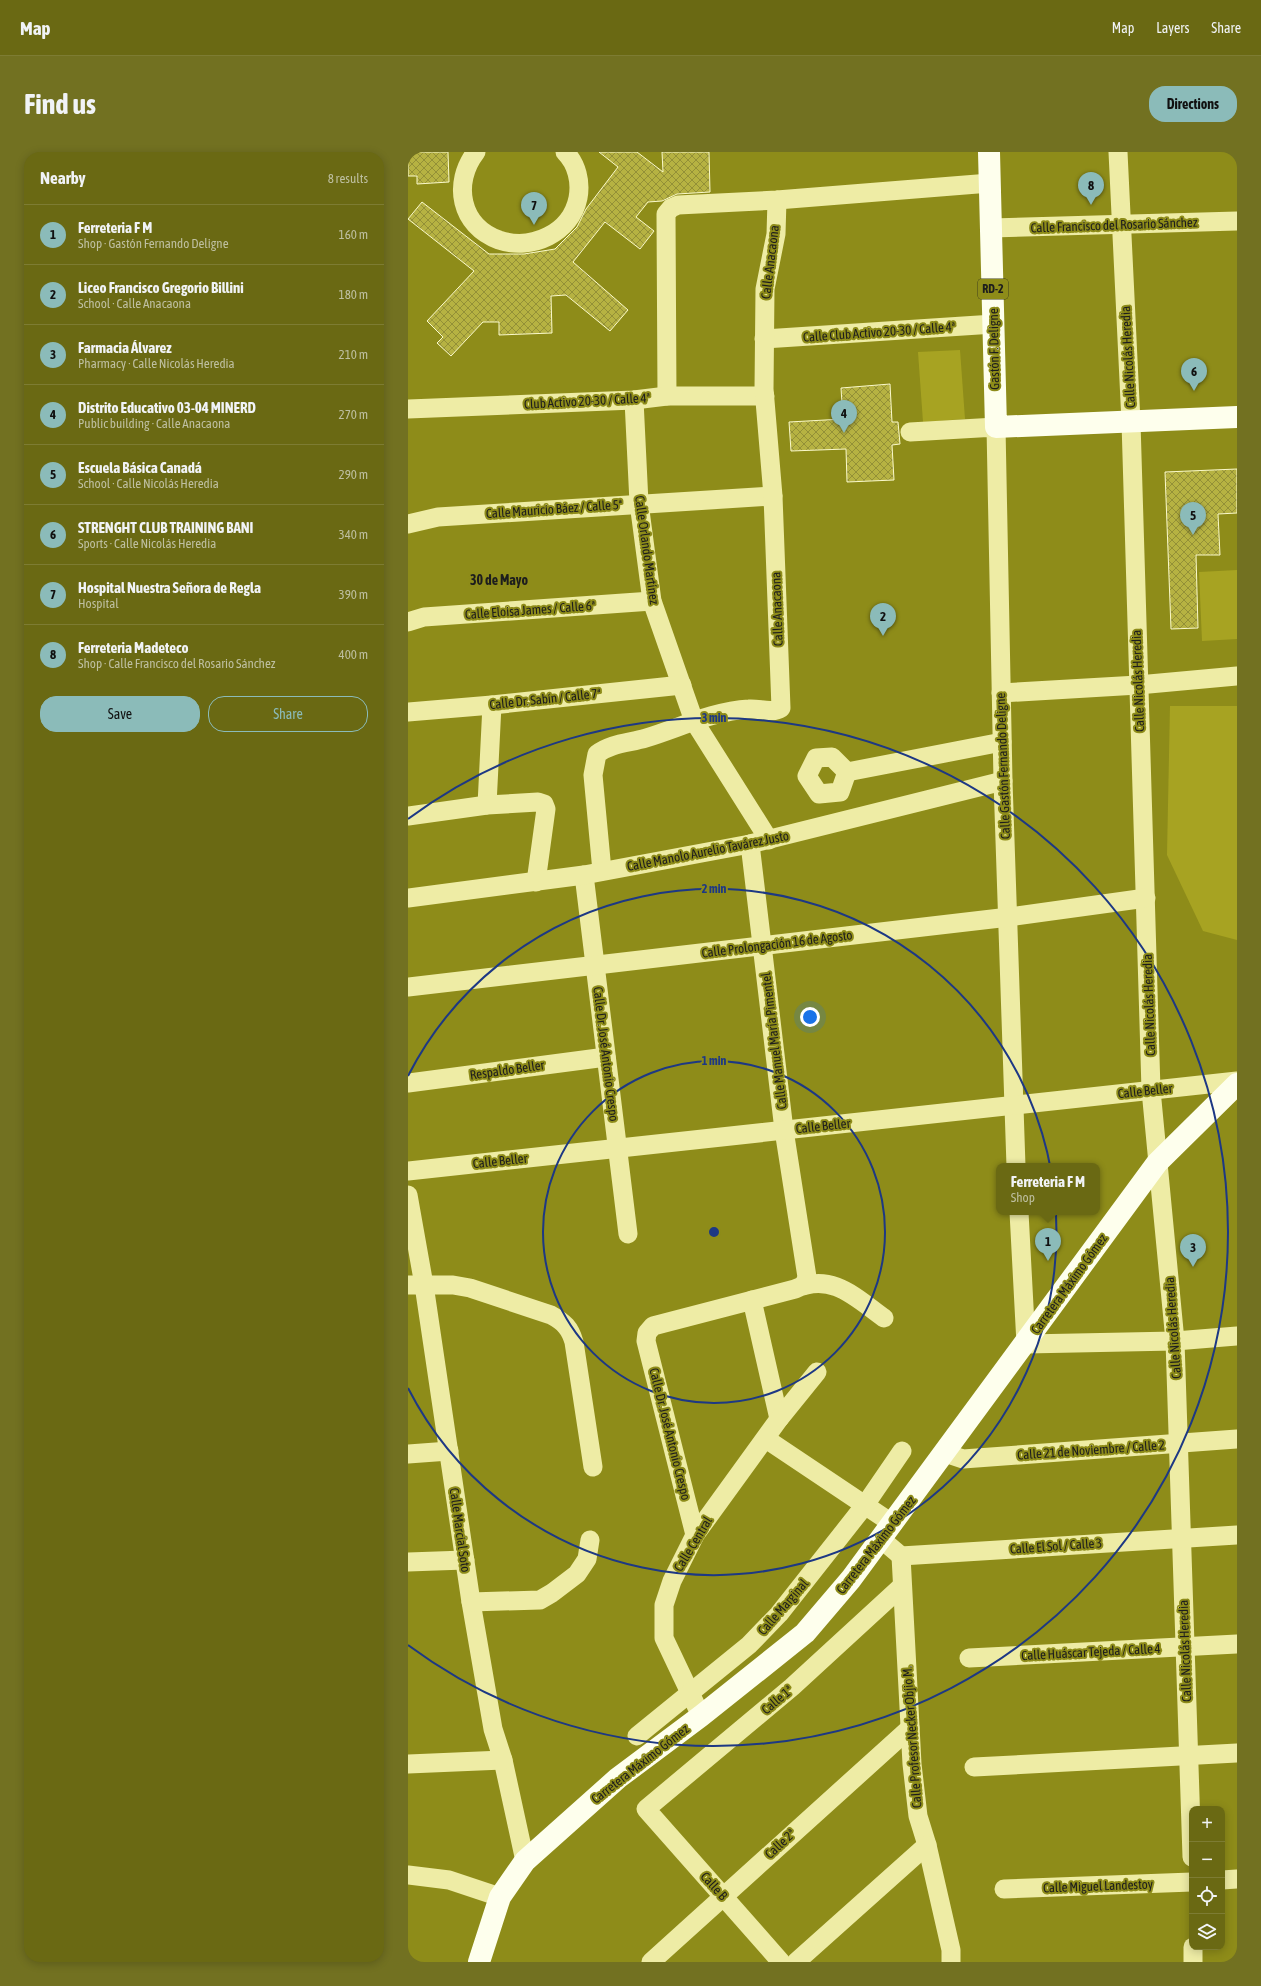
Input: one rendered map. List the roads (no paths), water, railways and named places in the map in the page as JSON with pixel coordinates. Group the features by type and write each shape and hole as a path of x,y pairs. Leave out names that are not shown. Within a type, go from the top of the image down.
{"main road":[{"name":"Gastón F. Deligne","path":"989,152 996,427"},
{"path":"996,427 1237,417"},
{"name":"Carretera Máximo Gómez","path":"479,1962 500,1897 525,1861 618,1778 701,1716 804,1633 851,1579 1026,1344 1157,1163 1237,1084"}],"street":[{"path":"476,152 470,160 462,178 462,198 465,208 482,230 498,240 517,242 536,240 554,233 562,227 574,211 579,192 579,182 573,162 565,152"},
{"name":"Calle Nicolás Heredia","path":"1118,152 1131,422 1151,1090 1175,1340 1180,1444 1184,1648 1190,1756 1192,1842"},
{"path":"668,396 666,214 671,208 678,205 777,200 990,183"},
{"name":"Calle Anacaona","path":"602,871 593,775 597,754 603,749 644,739 694,721 749,709 777,711 781,708 773,496 765,396 764,339 765,289 776,234 777,200"},
{"name":"Calle Francisco del Rosario Sánchez","path":"991,228 1237,222"},
{"name":"Calle Club Activo 20-30 / Calle 4ª","path":"764,339 994,324"},
{"name":"Club Activo 20-30 / Calle 4ª","path":"408,409 634,400 668,396 765,396"},
{"name":"Calle Orlando Martínez","path":"634,400 639,503 652,601 694,721 769,840"},
{"path":"910,432 996,427"},
{"name":"Calle Gastón Fernando Deligne","path":"996,427 1003,780 1009,917 1013,1105 1016,1163"},
{"name":"Calle Mauricio Báez / Calle 5ª","path":"408,524 438,517 639,503 773,496"},
{"name":"Calle Eloisa James / Calle 6ª","path":"408,622 424,617 652,601"},
{"path":"1001,693 1138,685 1237,676"},
{"name":"Calle Dr. Sabín / Calle 7ª","path":"408,712 492,705 682,685"},
{"path":"487,805 492,705"},
{"path":"847,772 1002,742"},
{"name":"Calle Manolo Aurelio Tavárez Justo","path":"408,898 584,875 750,844 1003,780"},
{"path":"408,816 487,805 538,802 544,804 546,809 536,882"},
{"name":"Calle Manuel María Pimentel","path":"750,844 784,1130 807,1276 804,1285"},
{"name":"Calle Dr. José Antonio Crespo","path":"584,875 628,1234"},
{"name":"Calle Prolongación 16 de Agosto","path":"408,987 1009,917 1146,898"},
{"name":"Respaldo Beller","path":"408,1083 606,1056"},
{"name":"Calle Beller","path":"408,1171 1237,1081"},
{"name":"Calle Marcial Soto","path":"408,1195 416,1285 449,1451 471,1602 493,1729 503,1760 525,1861"},
{"path":"1019,1215 1026,1344 1175,1340 1237,1336"},
{"path":"779,1419 752,1300 804,1285 826,1283 840,1286 884,1318"},
{"path":"416,1285 453,1285 470,1288 562,1320 571,1331 574,1342 593,1467"},
{"name":"Calle Dr. José Antonio Crespo","path":"695,1535 646,1341 647,1333 652,1326 752,1300"},
{"name":"Calle Central","path":"701,1716 664,1638 664,1605 672,1581 695,1535 766,1439 779,1419 817,1372"},
{"path":"766,1439 865,1505 887,1531 901,1556"},
{"name":"Calle 21 de Noviembre / Calle 2","path":"945,1453 963,1459 1237,1439"},
{"path":"408,1454 449,1451"},
{"name":"Calle Marginal","path":"637,1736 749,1645 779,1614 865,1505 902,1451"},
{"name":"Calle El Sol / Calle 3","path":"901,1556 1237,1535"},
{"path":"471,1602 540,1600 577,1574 587,1559 590,1540"},
{"name":"Calle Profesor Necker Objio M.","path":"901,1556 912,1764 918,1816 927,1845 951,1956"},
{"path":"408,1562 465,1560"},
{"name":"Calle 1ª","path":"646,1809 792,1687 902,1586"},
{"name":"Calle Huáscar Tejeda / Calle 4","path":"969,1658 1184,1648 1237,1644"},
{"name":"Calle 2ª","path":"651,1962 910,1728"},
{"path":"974,1767 1237,1753"},
{"path":"408,1764 503,1760"},
{"name":"Calle B","path":"646,1809 782,1962"},
{"path":"796,1962 927,1845"},
{"path":"408,1875 449,1880 500,1897"},
{"path":"1225,1880 1237,1879"},
{"name":"Calle Miguel Landestoy","path":"1004,1889 1189,1882"},
{"path":"1193,1950 1193,1962"},
{"path":"936,1962 951,1956"}],"place":[{"name":"Ferreteria Madeteco","path":"1091,205"},
{"name":"Hospital Nuestra Señora de Regla","path":"534,225"},
{"name":"STRENGHT CLUB TRAINING BANI","path":"1194,391"},
{"name":"Distrito Educativo 03-04 MINERD","path":"844,433"},
{"name":"Escuela Básica Canadá","path":"1193,535"},
{"name":"Liceo Francisco Gregorio Billini","path":"883,636"},
{"name":"Ferreteria F M","path":"1048,1261"},
{"name":"Farmacia Álvarez","path":"1193,1267"}],"district":[{"name":"30 de Mayo","path":"499,580"}]}
